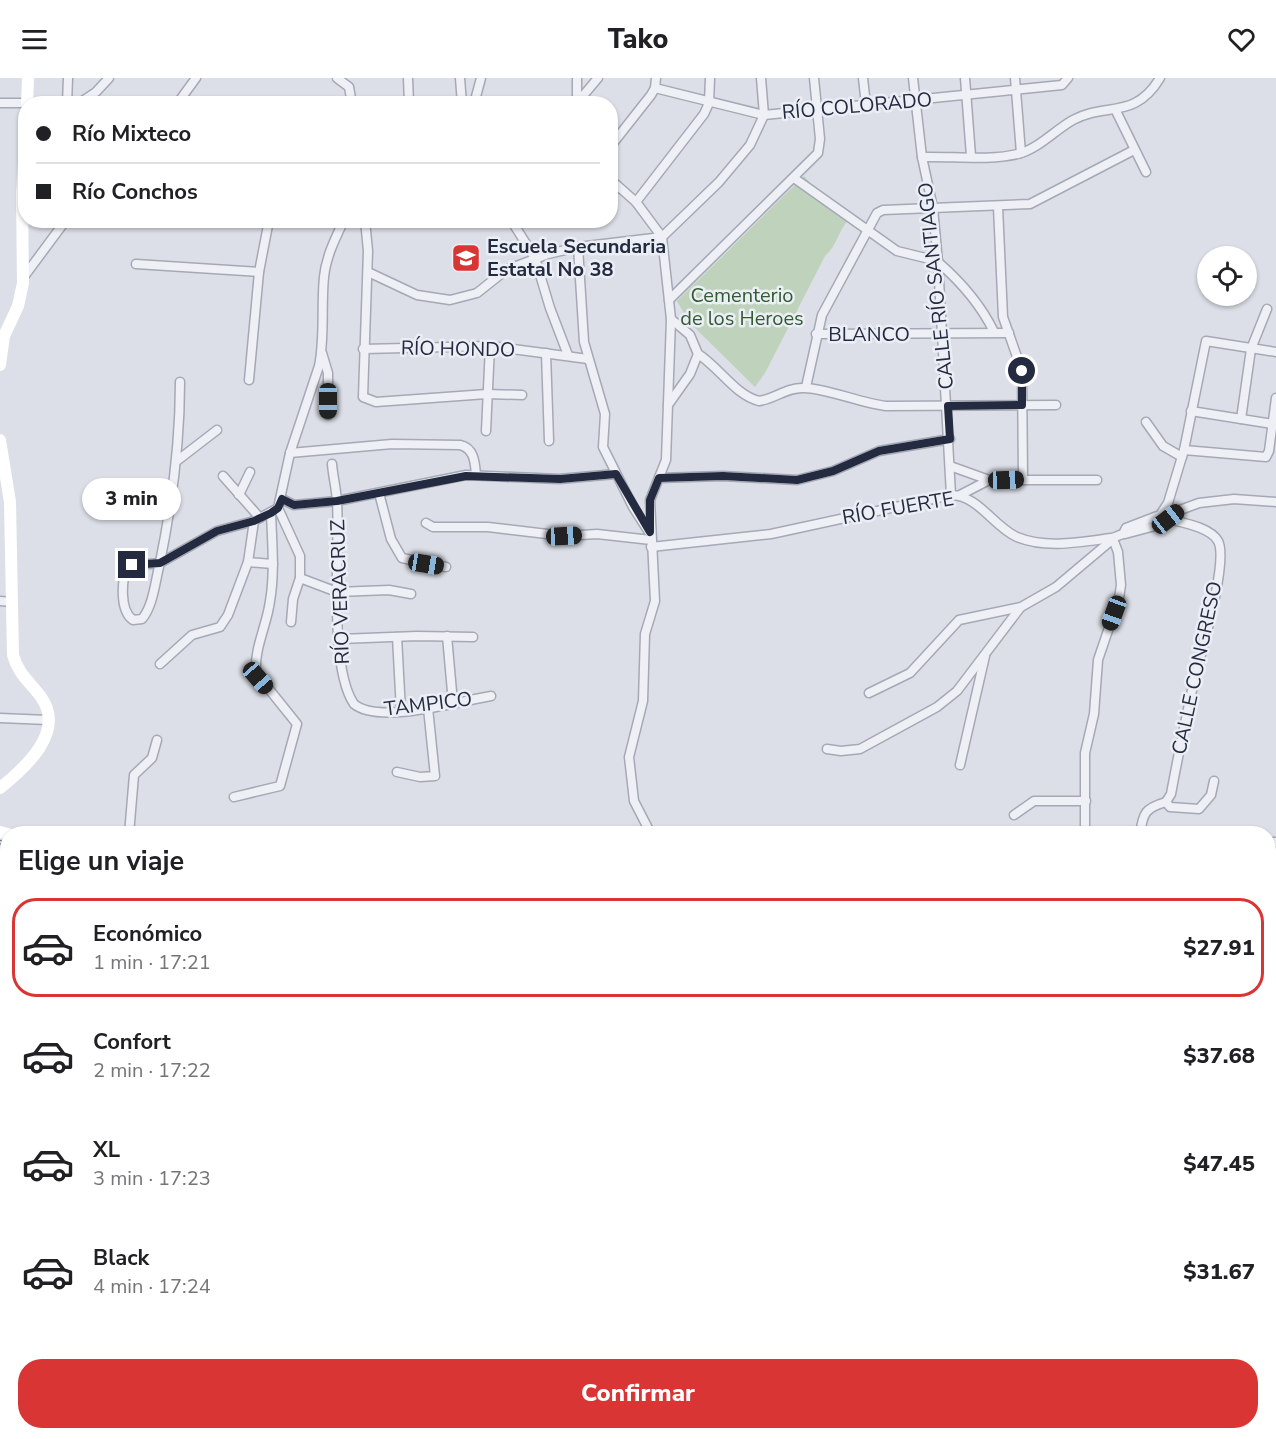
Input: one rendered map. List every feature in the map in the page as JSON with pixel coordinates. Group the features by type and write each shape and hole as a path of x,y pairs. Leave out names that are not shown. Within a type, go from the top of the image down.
{"street":[{"path":"27,96 28,78"},
{"path":"67,96 68,78"},
{"path":"90,96 109,78"},
{"path":"183,96 196,78"},
{"path":"337,78 351,91 351,96"},
{"path":"408,78 409,96"},
{"path":"460,78 461,96"},
{"path":"476,96 481,78"},
{"path":"576,78 577,96"},
{"path":"583,96 598,78"},
{"path":"618,137 656,88 656,78"},
{"path":"636,202 704,114 709,102 710,78"},
{"path":"368,273 417,295 450,300 477,293 506,270 536,258 578,247 662,237 742,158 764,115 761,78"},
{"path":"669,300 818,153 820,139 814,78"},
{"path":"863,78 866,105"},
{"name":"CALLE RÍO SANTIAGO","path":"913,78 922,157 933,208 948,406 950,466 956,495"},
{"path":"965,78 971,156"},
{"path":"1015,78 1021,153"},
{"path":"922,157 1021,153 1079,117 1116,111 1145,96 1160,78"},
{"name":"RÍO COLORADO","path":"656,88 764,115 1016,90 1065,82"},
{"path":"0,103 18,103"},
{"path":"1116,111 1146,172"},
{"path":"806,387 822,315 877,213 883,210 1030,204 1134,150"},
{"path":"794,178 830,201 897,251 938,261 970,294 994,332"},
{"path":"618,186 636,202 662,237 671,319 666,460 650,500 655,601 645,634 642,701 629,757 634,801 646,826"},
{"path":"998,207 1004,317 1021,363 1023,479"},
{"path":"0,365 2,331 22,295 22,228"},
{"path":"23,279 60,228"},
{"path":"249,380 259,272 267,228"},
{"path":"234,797 280,786 297,730 295,720 256,673 258,646 272,591 277,507 290,453 322,352 324,276 329,251 340,228"},
{"path":"365,228 368,273 363,349 363,397 376,402 487,394 522,395"},
{"path":"517,228 536,258 550,308 568,355"},
{"path":"578,247 582,327 588,359 605,414 603,447 651,540"},
{"path":"136,264 259,272"},
{"path":"1241,419 1251,349 1267,309"},
{"path":"671,319 690,335 698,354 713,363 752,399 766,400 782,392 806,387 867,404 1056,405"},
{"name":"BLANCO","path":"816,334 1009,333"},
{"name":"RÍO FUERTE","path":"426,523 441,528 488,527 564,536 597,534 651,540 771,534 956,495 1007,531 1029,540 1051,543 1113,538 1123,534 1126,528 1154,518 1164,511 1183,454 1206,341 1251,349"},
{"path":"486,432 490,346"},
{"name":"RÍO HONDO","path":"363,349 490,346 588,359"},
{"path":"1251,349 1276,352"},
{"path":"322,352 328,373 328,415"},
{"path":"546,353 549,441"},
{"path":"668,406 690,374 698,354"},
{"path":"180,382 178,460 160,563 148,611 142,619 135,621 129,618 123,596 127,567 160,563 217,531 257,519 277,507 337,501 476,475 560,479 616,474"},
{"path":"1146,422 1163,446 1183,454 1263,458 1269,451 1276,398"},
{"path":"1191,411 1273,424"},
{"path":"178,460 218,430"},
{"path":"659,478 723,476 797,480 833,471 879,451 950,439"},
{"path":"0,440 4,483 6,601 15,662 19,672 45,704 48,720 46,734 34,758 3,782"},
{"path":"290,453 400,443 459,445 469,449 474,459 476,475"},
{"name":"RÍO VERACRUZ","path":"332,464 337,501 337,592 343,675 348,694 354,704 366,710"},
{"path":"950,466 988,480 1097,480"},
{"path":"239,495 250,472"},
{"path":"160,664 192,635 220,627 228,615 248,562 257,519 223,476"},
{"path":"956,495 988,480"},
{"path":"379,493 398,554 406,561 446,567"},
{"path":"1123,534 1155,526 1180,510 1199,503 1234,499 1276,502"},
{"path":"277,507 299,550 300,578 292,599 291,622"},
{"name":"CALLE CONGRESO","path":"1166,802 1171,794 1195,679 1212,620 1219,544 1207,532 1168,519"},
{"path":"869,693 916,669 959,620 1021,608 1056,587 1113,538 1119,552 1121,585 1119,598 1098,660 1094,714 1085,753 1085,826"},
{"path":"248,562 273,564"},
{"path":"300,578 337,592 388,590 411,594"},
{"path":"827,749 841,751 860,748 929,713 957,691 1021,608"},
{"path":"340,639 447,636 473,638"},
{"path":"447,636 453,703"},
{"path":"397,637 401,711"},
{"path":"960,765 986,653"},
{"name":"TAMPICO","path":"366,710 401,711 428,708 491,696"},
{"path":"398,772 420,777 435,776 428,708"},
{"path":"0,718 48,720"},
{"path":"130,826 134,775 152,758 156,740"},
{"path":"1141,826 1143,813 1149,807 1166,802 1170,807 1199,809 1211,795 1214,781"},
{"path":"1014,815 1034,801 1086,801"}],"green space":[{"name":"Cementerio de los Heroes","path":"804,176 828,202 849,219 825,256 765,373 755,387 689,322 677,301"}],"place":[{"name":"Escuela Secundaria Estatal No 38","path":"466,258"}],"route":[{"path":"132,565 160,563 217,531 254,521 271,513 278,508 282,499 294,505 337,501 470,475 574,479 616,474 633,507 650,532 650,500 659,478 723,476 757,480 797,480 833,471 879,451 919,442 950,439 948,406 1022,405 1022,371"}]}
